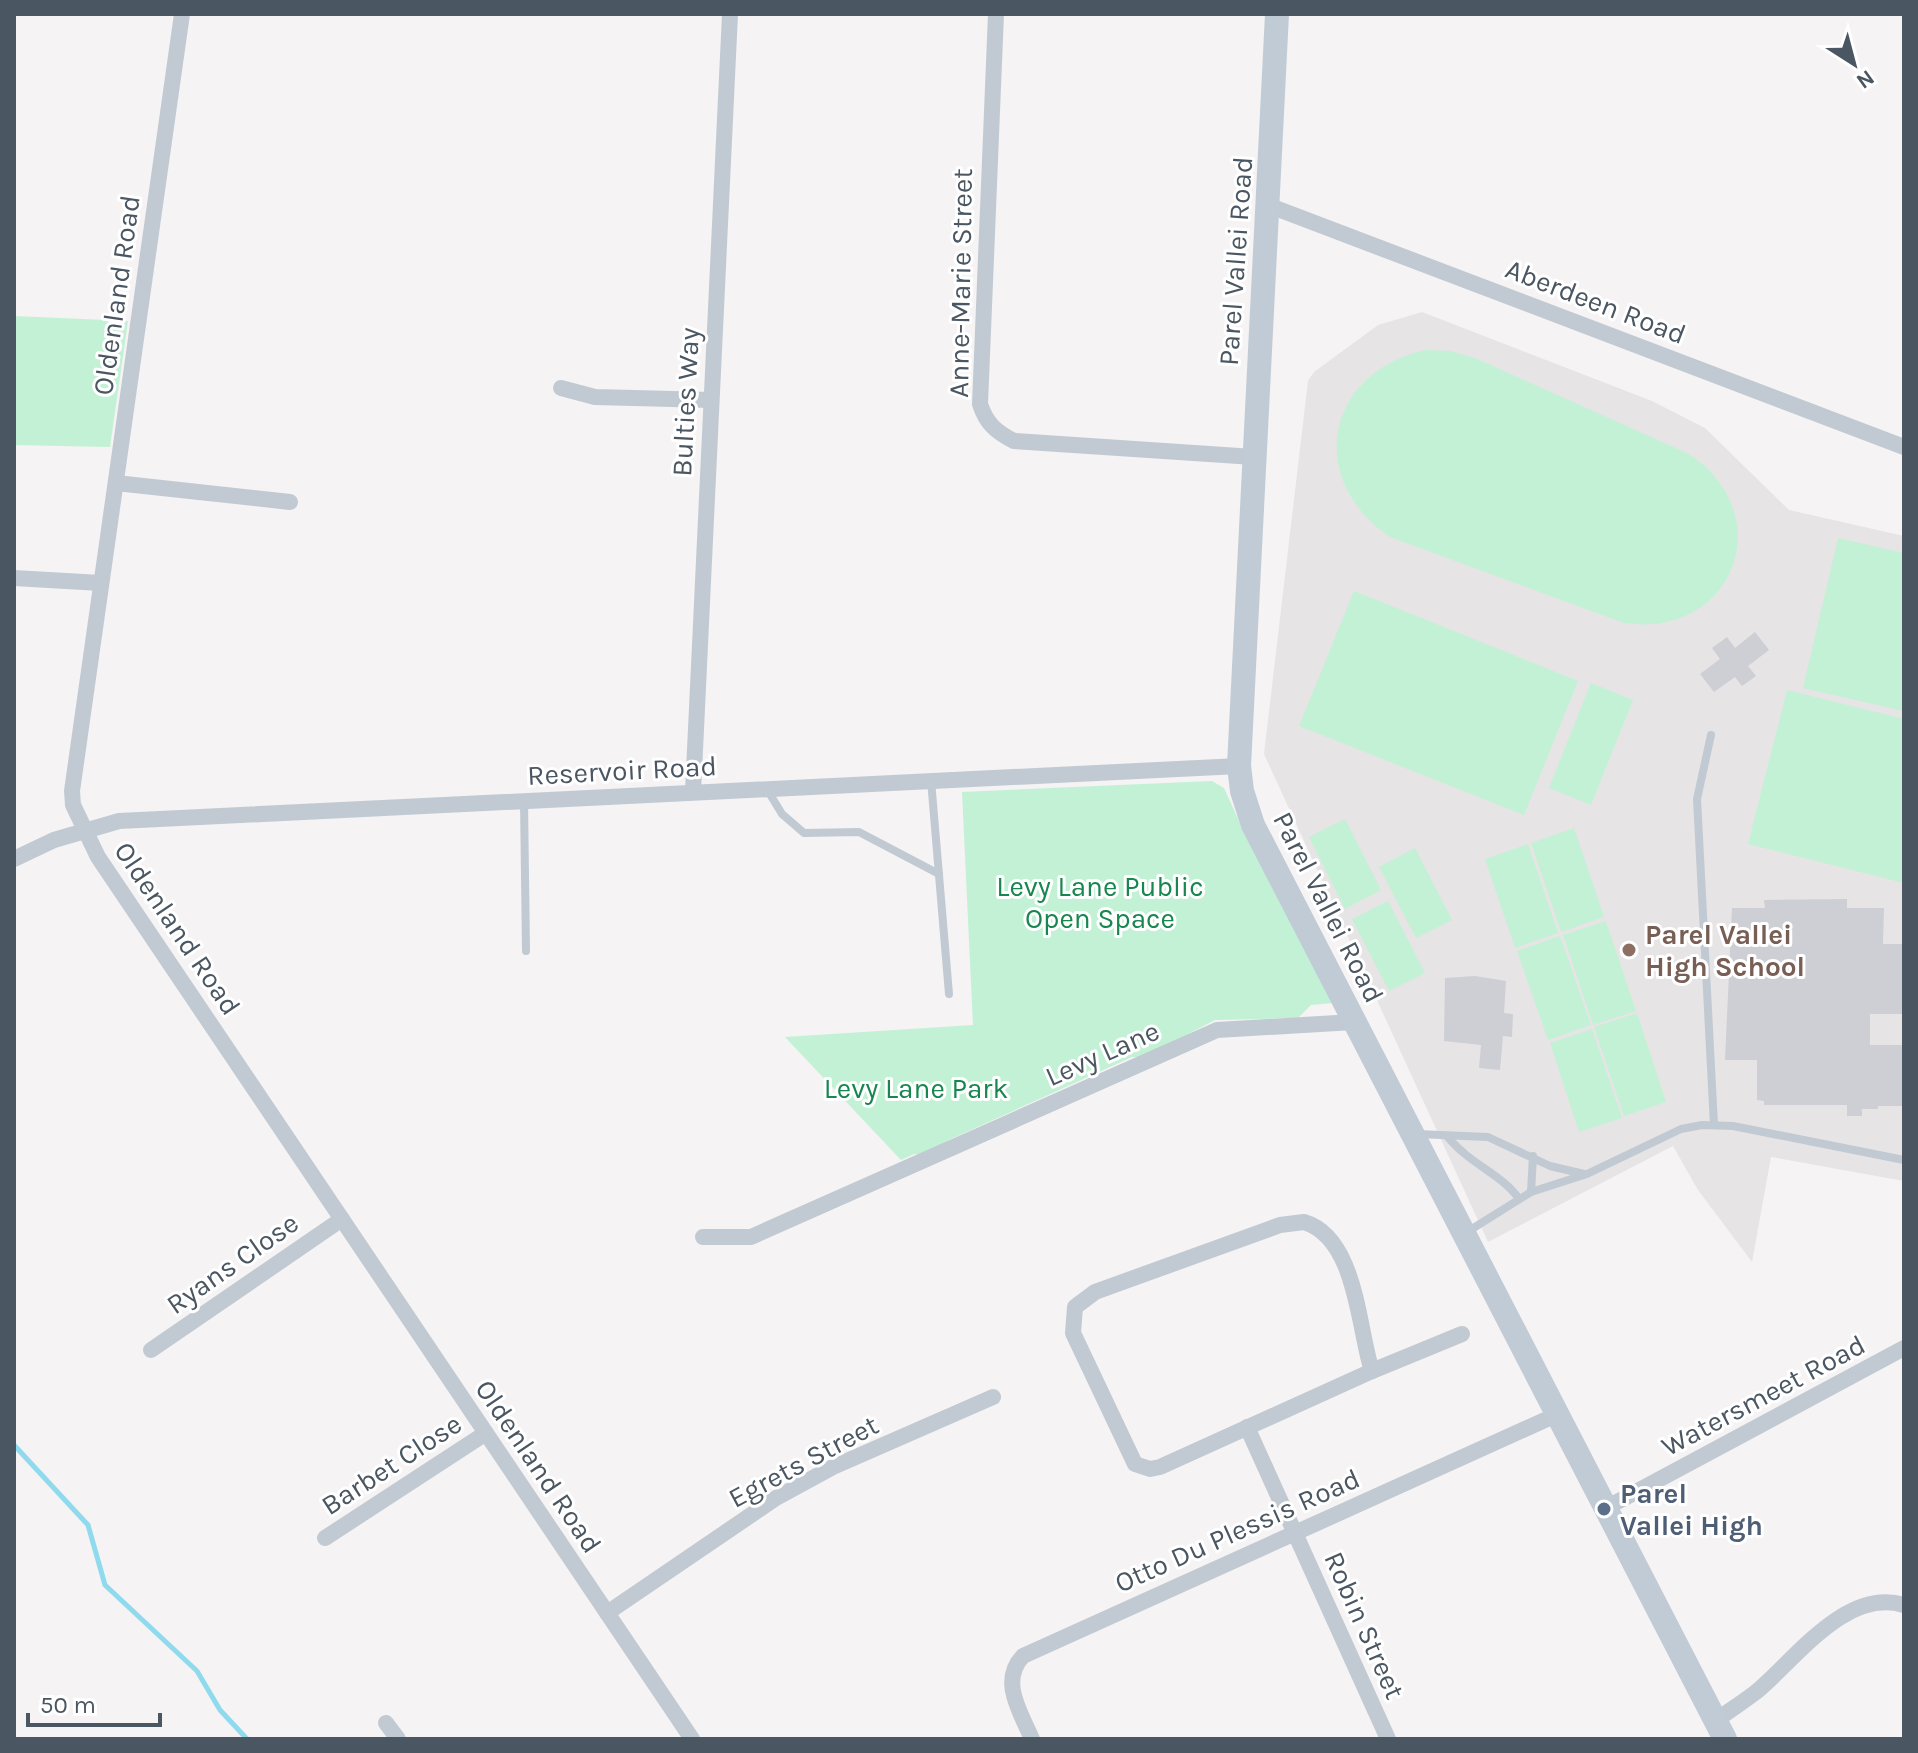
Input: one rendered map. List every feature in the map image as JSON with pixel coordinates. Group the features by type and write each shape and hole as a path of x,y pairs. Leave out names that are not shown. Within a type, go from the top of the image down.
{"street":[{"name":"Oldenland Road","path":"182,14 72,791 73,805 98,857 692,1739"},
{"name":"Bulties Way","path":"693,792 730,14"},
{"name":"Anne-Marie Street","path":"996,14 981,388 983,415 999,434 1014,441 1254,457"},
{"name":"Parel Vallei Road","path":"1277,14 1270,206 1239,766 1242,791 1253,825 1720,1730"},
{"name":"Aberdeen Road","path":"1270,206 1904,447"},
{"path":"561,388 595,397 711,400"},
{"path":"116,483 290,502"},
{"path":"14,578 101,583"},
{"name":"Reservoir Road","path":"14,859 54,840 119,821 1239,766"},
{"name":"Levy Lane","path":"703,1237 751,1237 1217,1030 1354,1022"},
{"name":"Ryans Close","path":"151,1350 342,1219"},
{"path":"1372,1371 1357,1295 1348,1271 1322,1231 1304,1222 1280,1225 1095,1292 1075,1307 1073,1333 1135,1464 1150,1469 1462,1334"},
{"name":"Watersmeet Road","path":"1604,1509 1904,1348"},
{"name":"Egrets Street","path":"607,1613 776,1498 833,1467 993,1397"},
{"name":"Otto Du Plessis Road","path":"1032,1739 1011,1682 1012,1671 1023,1656 1556,1415"},
{"name":"Robin Street","path":"1247,1427 1388,1739"},
{"name":"Barbet Close","path":"325,1538 486,1433"},
{"path":"1720,1730 1755,1692 1842,1617 1877,1602 1904,1605"},
{"path":"386,1723 398,1739"}],"lane":[{"path":"1711,735 1697,799 1707,936 1714,1125"},
{"path":"931,780 949,994"},
{"path":"766,788 782,814 804,833 859,832 939,874"},
{"path":"524,801 526,951"},
{"path":"1464,1234 1531,1192 1587,1174 1681,1129 1714,1125 1904,1160"},
{"path":"1412,1133 1488,1137 1559,1169 1587,1174"},
{"path":"1447,1136 1464,1156 1509,1186 1519,1199"},
{"path":"1531,1192 1533,1156"}],"shaded area":[{"name":"Parel Vallei High School","path":"1422,312 1652,401 1705,428 1789,510 1904,536 1904,1181 1771,1157 1752,1262 1698,1190 1673,1146 1488,1242 1264,754 1308,381 1314,372 1378,325"}],"green space":[{"path":"14,316 128,321 110,447 14,445"},
{"path":"1425,350 1450,351 1475,358 1689,454 1717,479 1733,508 1738,538 1732,567 1717,593 1693,612 1662,623 1624,623 1390,537 1363,513 1346,487 1337,458 1338,430 1348,404 1365,381 1391,362"},
{"path":"1838,538 1904,553 1904,711 1803,688"},
{"path":"1354,591 1578,681 1524,815 1299,726"},
{"path":"1591,683 1633,700 1591,805 1549,788"},
{"path":"1787,690 1904,719 1904,883 1748,844"},
{"name":"Levy Lane Public Open Space","path":"1212,781 1224,788 1250,845 1333,1003 1311,1005 1298,1018 1215,1020 1144,1057 1132,1057 951,1139 923,1155 914,1154 901,1160 785,1037 973,1025 962,792"},
{"path":"1345,819 1381,890 1345,909 1309,837"},
{"path":"1574,828 1604,917 1561,932 1531,843"},
{"path":"1528,844 1558,933 1515,948 1485,859"},
{"path":"1415,848 1452,920 1416,938 1379,867"},
{"path":"1388,901 1425,973 1389,991 1352,919"},
{"path":"1606,921 1636,1011 1593,1025 1563,935"},
{"path":"1560,936 1591,1025 1548,1040 1517,951"},
{"path":"1637,1013 1666,1102 1624,1116 1594,1027"},
{"path":"1592,1029 1622,1118 1579,1132 1550,1043"}],"building":[{"path":"1755,632 1769,650 1748,666 1756,676 1742,686 1735,677 1714,692 1700,674 1720,659 1712,648 1727,637 1735,648"},
{"path":"1847,899 1847,908 1884,908 1883,944 1904,944 1904,1014 1870,1014 1870,1045 1904,1045 1904,1106 1878,1106 1878,1109 1862,1109 1862,1116 1847,1116 1847,1105 1764,1105 1764,1101 1757,1100 1757,1060 1725,1060 1732,908 1765,908 1764,900"},
{"path":"1475,976 1506,981 1504,1013 1513,1014 1512,1037 1503,1036 1500,1070 1479,1068 1481,1045 1444,1041 1445,978"}],"waterway":[{"path":"14,1445 88,1525 105,1585 197,1671 220,1710 247,1739"}],"place":[{"name":"Parel Vallei High School","path":"1629,950"},
{"name":"Parel Vallei High","path":"1604,1509"}],"park label":[{"name":"Levy Lane Park","path":"916,1088"}]}
